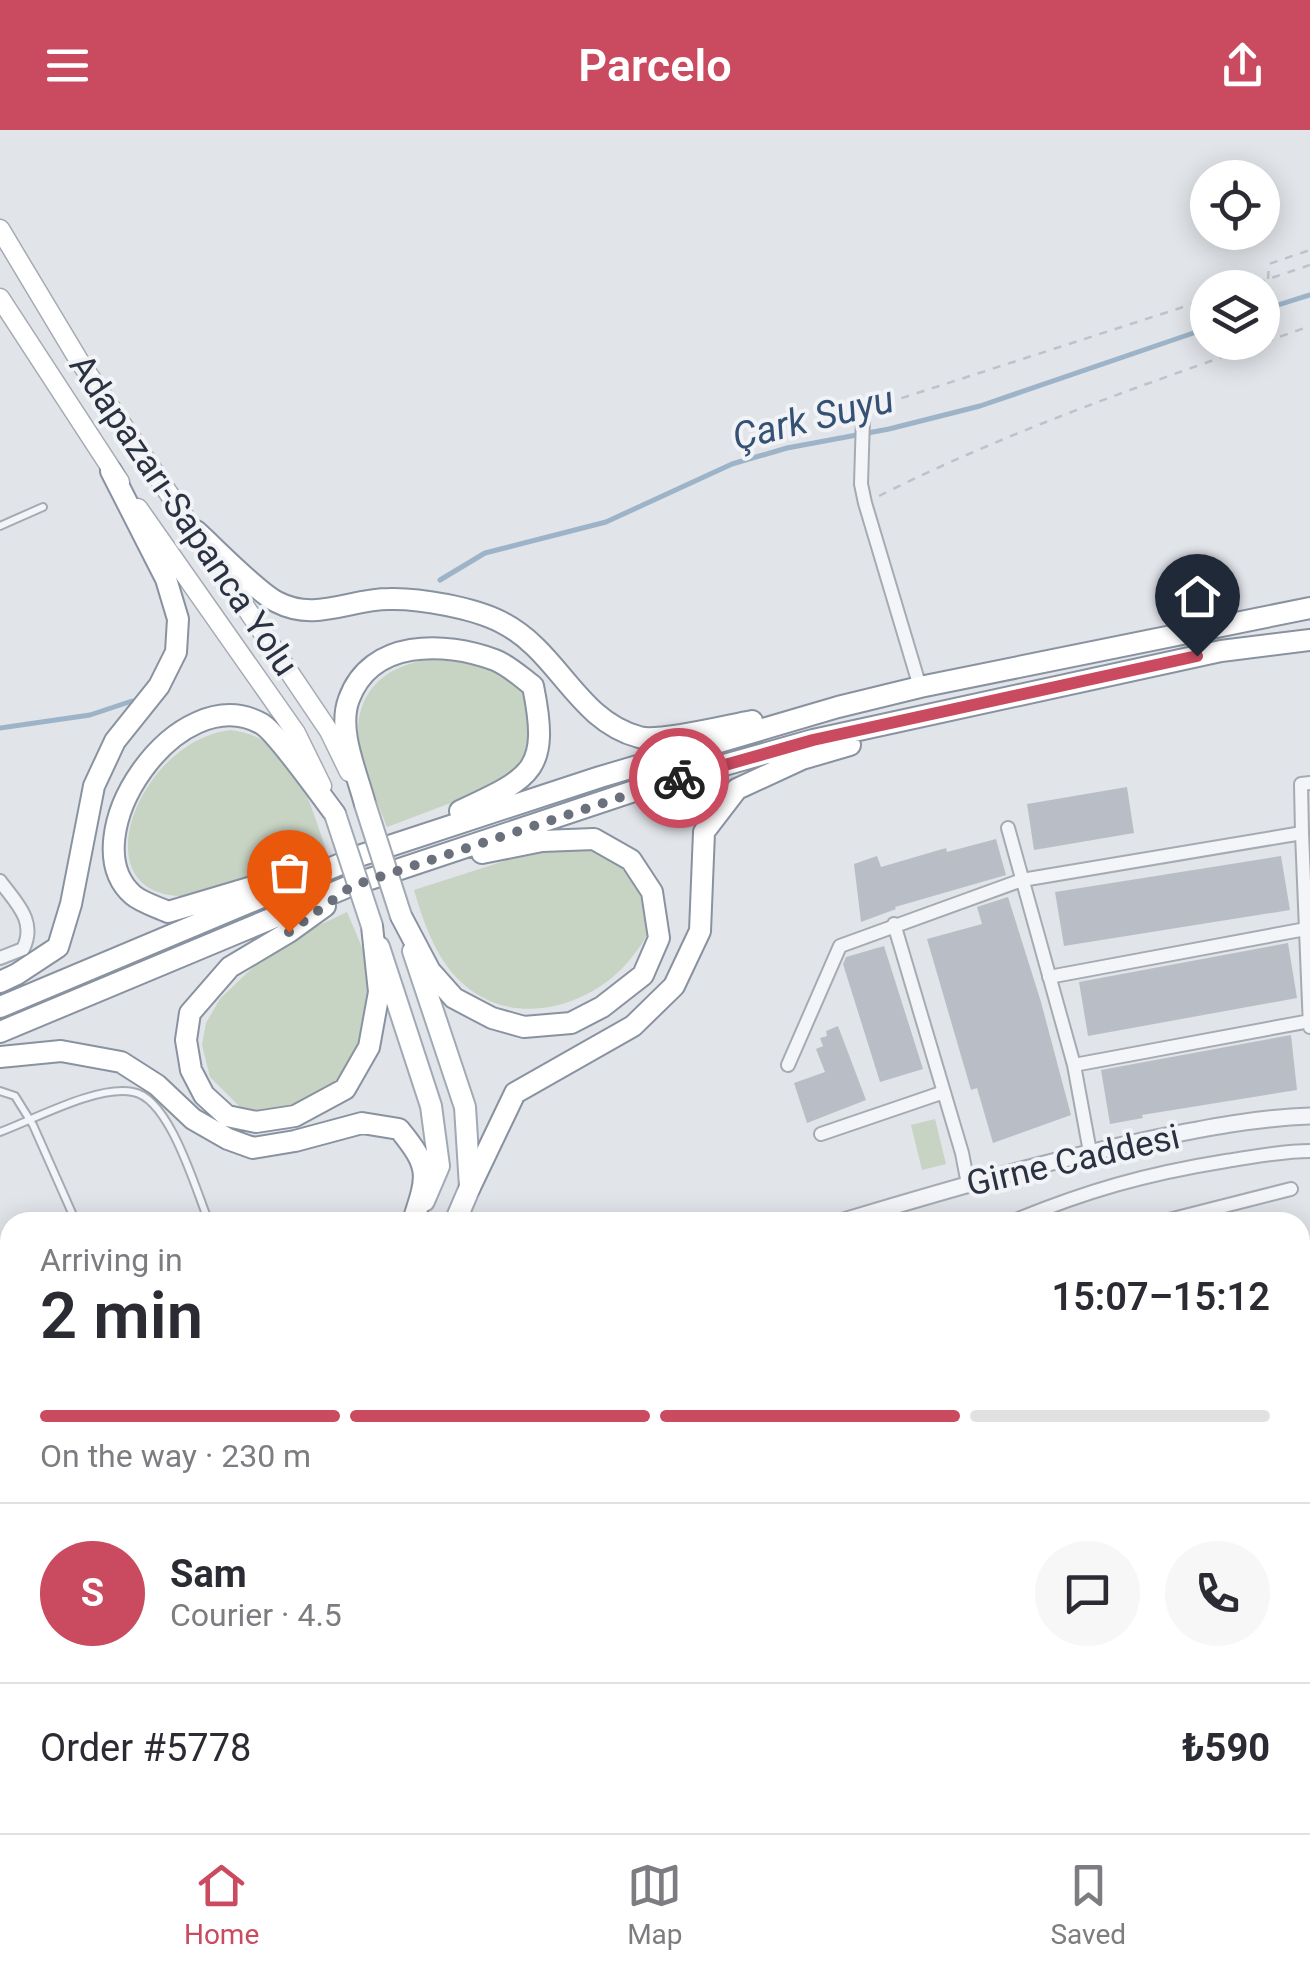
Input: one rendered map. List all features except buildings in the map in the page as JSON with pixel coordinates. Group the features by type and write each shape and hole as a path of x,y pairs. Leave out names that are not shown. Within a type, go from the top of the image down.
{"main road":[{"name":"Adapazarı-Sapanca Yolu","path":"0,229 78,359 329,730 365,804"},
{"name":"Adapazarı-Sapanca Yolu","path":"0,298 112,470 296,733 335,814"},
{"path":"0,982 58,946 71,904 94,786 114,740 160,686 176,652 178,619 166,580 112,470"},
{"path":"196,531 277,602 317,612 388,598 445,606 498,620 534,642 584,702 610,726 644,739 838,707"},
{"path":"417,1212 438,1166 431,1106 372,926 335,814 264,725 229,714 195,722 168,738 142,771 113,832 114,868 133,895 168,912 367,854 600,777 838,707 1310,608"},
{"path":"0,1032 352,886 646,787 813,740 1221,651 1310,640"},
{"path":"0,1007 367,854 512,787 537,759 541,725 533,686 498,661 450,648 409,648 372,663 348,699 345,728 365,804 401,916 466,1107 470,1187"},
{"path":"459,1212 514,1093 633,1026 674,986 700,932 704,832 737,790 802,759 1049,689"},
{"path":"401,916 430,972 454,998 492,1018 524,1027 571,1024 602,1007 643,975 658,938 652,892 631,860 594,838 542,842 406,867"},
{"path":"352,886 289,932 230,967 190,1013 186,1040 191,1070 204,1095 227,1116 256,1122 295,1116 345,1089 368,1047 379,992 372,926"},
{"path":"0,1058 61,1052 121,1062 193,1119 228,1140 253,1148 362,1123 399,1129 417,1150 426,1179 415,1212"}],"street":[{"path":"863,418 865,504 920,687"},
{"path":"1074,1065 1310,1024 1301,784 1310,782"},
{"path":"1008,828 1074,1065 1090,1152"},
{"path":"788,1064 840,946 1022,880 1302,833"},
{"path":"0,882 28,921 29,937 23,948 0,958"},
{"path":"894,924 968,1184"},
{"path":"1049,977 1306,929"},
{"path":"821,1134 944,1092"},
{"name":"Girne Caddesi","path":"874,1212 1090,1152 1259,1118 1310,1116"},
{"path":"1035,1212 1084,1192 1158,1172 1310,1151"},
{"path":"1202,1212 1291,1190"}],"lane":[{"path":"0,526 43,507"},
{"path":"0,1091 14,1096 30,1121 71,1212"},
{"path":"0,1132 99,1094 132,1091 145,1096 161,1111 206,1212"}],"path":[{"path":"1269,270 1269,264 1310,250"},
{"path":"1280,275 1310,265"},
{"path":"863,418 865,410 1190,305"},
{"path":"865,504 946,462 1046,420 1310,326"}],"green space":[{"path":"448,658 494,672 532,699 527,762 493,787 387,827 359,744 363,705 370,691 395,670 411,663"},
{"path":"231,730 271,745 285,758 305,791 326,849 217,892 179,896 149,888 133,869 128,844 134,815 148,786 171,759 199,740"},
{"path":"590,842 638,864 650,924 632,957 602,985 583,996 543,1008 501,1005 468,988 438,951 414,890 551,846"},
{"path":"347,912 370,966 373,1013 347,1078 301,1107 259,1113 240,1107 210,1077 202,1045 206,1023 220,999 275,946"},
{"path":"935,1119 946,1164 922,1170 911,1125"}],"waterway":[{"name":"Çark Suyu","path":"1280,304 1310,295"},
{"name":"Çark Suyu","path":"440,580 485,553 606,522 732,464 787,448 889,429 980,406 1190,334"},
{"name":"Çark Suyu","path":"0,728 90,715 132,701"}],"way so far":[{"path":"289,932 352,886 679,778"}],"route":[{"path":"679,778 813,740 1197,656"}]}
